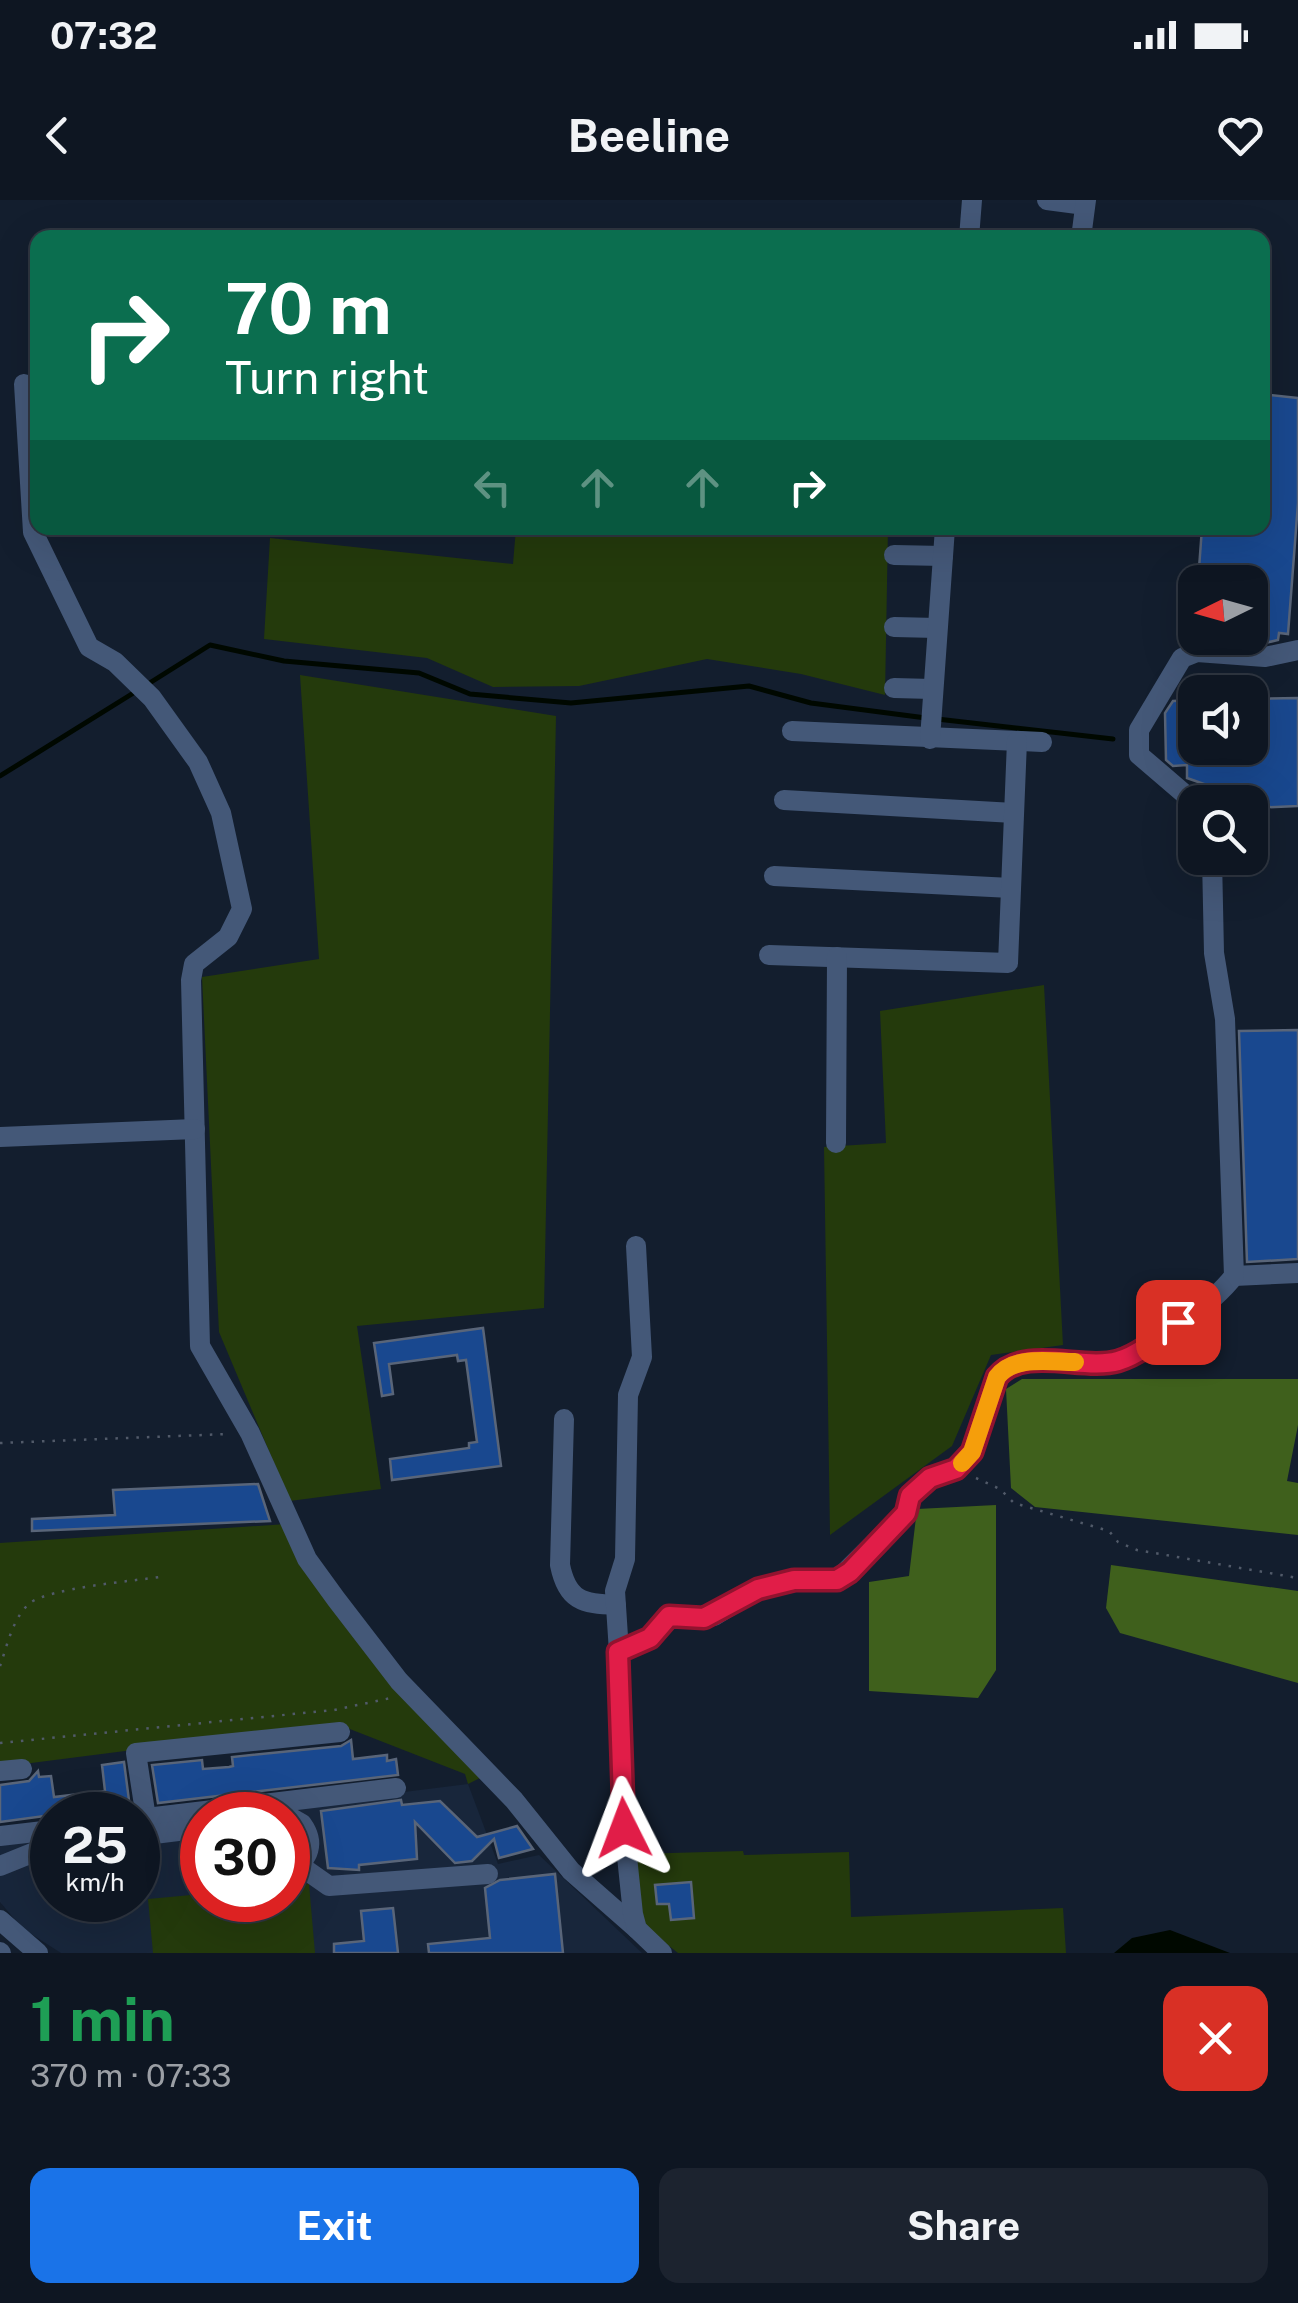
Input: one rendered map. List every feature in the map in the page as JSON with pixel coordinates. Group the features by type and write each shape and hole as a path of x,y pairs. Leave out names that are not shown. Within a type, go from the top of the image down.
{"street":[{"path":"970,230 972,200"},
{"path":"1047,200 1085,202 1082,230"},
{"path":"24,384 30,483"},
{"path":"34,535 89,646 114,662 152,698 198,762 221,813 239,884 242,909 237,926 203,954 190,980 200,1346 250,1433 307,1559 412,1694 514,1800 572,1871 662,1953"},
{"path":"930,739 944,535"},
{"path":"894,554 943,556"},
{"path":"894,627 937,628"},
{"path":"1178,789 1139,756 1139,730 1182,658 1198,652 1266,657 1298,650"},
{"path":"894,688 932,689"},
{"path":"792,731 1042,742"},
{"path":"769,955 1008,963 1017,742"},
{"path":"784,800 1014,813"},
{"path":"618,1652 650,1638 669,1616 714,1616 758,1589 776,1583 837,1580 906,1513 910,1496 930,1478 956,1469 972,1452 997,1377 1004,1367 1024,1362 1113,1363 1135,1355 1222,1292 1234,1276 1225,1019 1214,953 1212,875"},
{"path":"774,876 1011,888"},
{"path":"836,957 836,1144"},
{"path":"0,1136 195,1129"},
{"path":"636,1246 642,1357 628,1395 625,1559 614,1591 624,1828 637,1929"},
{"path":"1234,1276 1298,1273"},
{"path":"564,1420 560,1565 564,1583 574,1598 586,1604 616,1604"},
{"path":"138,1792 136,1754 340,1732"},
{"path":"0,1771 22,1768"},
{"path":"160,1821 396,1788"},
{"path":"0,1836 30,1833"},
{"path":"0,1866 30,1854"},
{"path":"310,1876 328,1886 488,1874"},
{"path":"0,1920 38,1953"}],"path":[{"path":"0,1443 250,1433"},
{"path":"956,1469 1000,1489 1014,1503 1109,1531 1118,1542 1137,1550 1298,1578"},
{"path":"0,1666 12,1632 31,1602 71,1590 160,1576"},
{"path":"0,1743 334,1710 412,1694"}],"shaded area":[{"path":"468,1784 498,1864 539,1855 642,1953 61,1953 22,1928 0,1902 0,1843 30,1839 30,1922 160,1922 160,1822 180,1820 180,1922 310,1922 310,1804"},
{"path":"1170,1930 1230,1953 1114,1953 1132,1938"}],"green space":[{"path":"515,535 888,535 885,695 801,674 707,659 579,686 493,687 427,658 264,639 270,538 513,564"},
{"path":"300,675 556,716 544,1308 357,1326 381,1489 290,1501 219,1332 202,977 319,959"},
{"path":"1044,985 1063,1345 991,1355 952,1446 830,1535 824,1147 886,1143 880,1011"},
{"path":"1022,1379 1298,1379 1298,1425 1287,1481 1298,1483 1298,1535 1035,1507 1011,1488 1006,1389"},
{"path":"996,1505 996,1670 978,1698 869,1691 869,1582 909,1576 917,1509"},
{"path":"287,1524 480,1778 468,1784 465,1774 337,1724 0,1767 0,1543"},
{"path":"1111,1565 1298,1591 1298,1683 1120,1633 1106,1608"},
{"path":"743,1851 744,1855 849,1852 851,1917 1063,1908 1066,1953 678,1953 644,1926 635,1854"},
{"path":"180,1896 180,1922 310,1922 310,1896 315,1953 153,1953 150,1922 160,1922 160,1898"}],"building":[{"path":"1270,395 1298,398 1298,503 1288,634 1279,633 1278,640 1268,642 1268,565 1199,565 1201,535 1270,535"},
{"path":"1298,698 1298,806 1268,807 1268,785 1204,785 1187,778 1187,765 1268,765 1268,699"},
{"path":"1173,701 1178,701 1178,765 1187,765 1173,766 1166,760 1165,713"},
{"path":"1298,1030 1298,1259 1247,1262 1239,1031"},
{"path":"483,1328 501,1466 392,1480 390,1459 469,1448 469,1443 477,1442 466,1360 458,1361 457,1355 389,1364 393,1394 382,1396 374,1343"},
{"path":"258,1484 270,1521 32,1531 32,1519 115,1515 113,1490"},
{"path":"351,1740 353,1759 387,1755 387,1761 396,1759 398,1775 252,1792 180,1792 180,1800 160,1803 160,1792 156,1792 152,1765 202,1760 203,1769 229,1767 233,1766 232,1757 341,1746"},
{"path":"124,1762 128,1792 96,1792 105,1791 102,1765"},
{"path":"38,1771 39,1777 51,1776 53,1792 30,1792 30,1818 0,1822 0,1785 29,1781"},
{"path":"401,1800 402,1805 440,1801 477,1837 517,1826 533,1849 499,1858 494,1839 472,1861 455,1863 415,1822 417,1859 359,1865 359,1870 328,1868 321,1811"},
{"path":"555,1874 563,1953 429,1953 428,1944 490,1938 485,1888 500,1880"},
{"path":"691,1882 694,1918 671,1920 669,1904 657,1904 655,1885"},
{"path":"393,1908 398,1953 334,1953 334,1944 364,1941 361,1911"}],"waterway":[{"path":"148,684 210,645 284,661 419,673 470,694 571,703 749,686 811,703 926,718"},
{"path":"0,776 135,692"},
{"path":"937,719 1113,739"}],"slow traffic":[{"path":"962,1463 972,1452 997,1377 1004,1367 1024,1362 1075,1362"}],"route":[{"path":"624,1828 618,1652 650,1638 669,1616 714,1616 758,1589 776,1583 837,1580 850,1572 906,1513 910,1496 930,1478 956,1469 972,1452 997,1377 1004,1367 1024,1362 1113,1363 1135,1355 1178,1322"}]}
